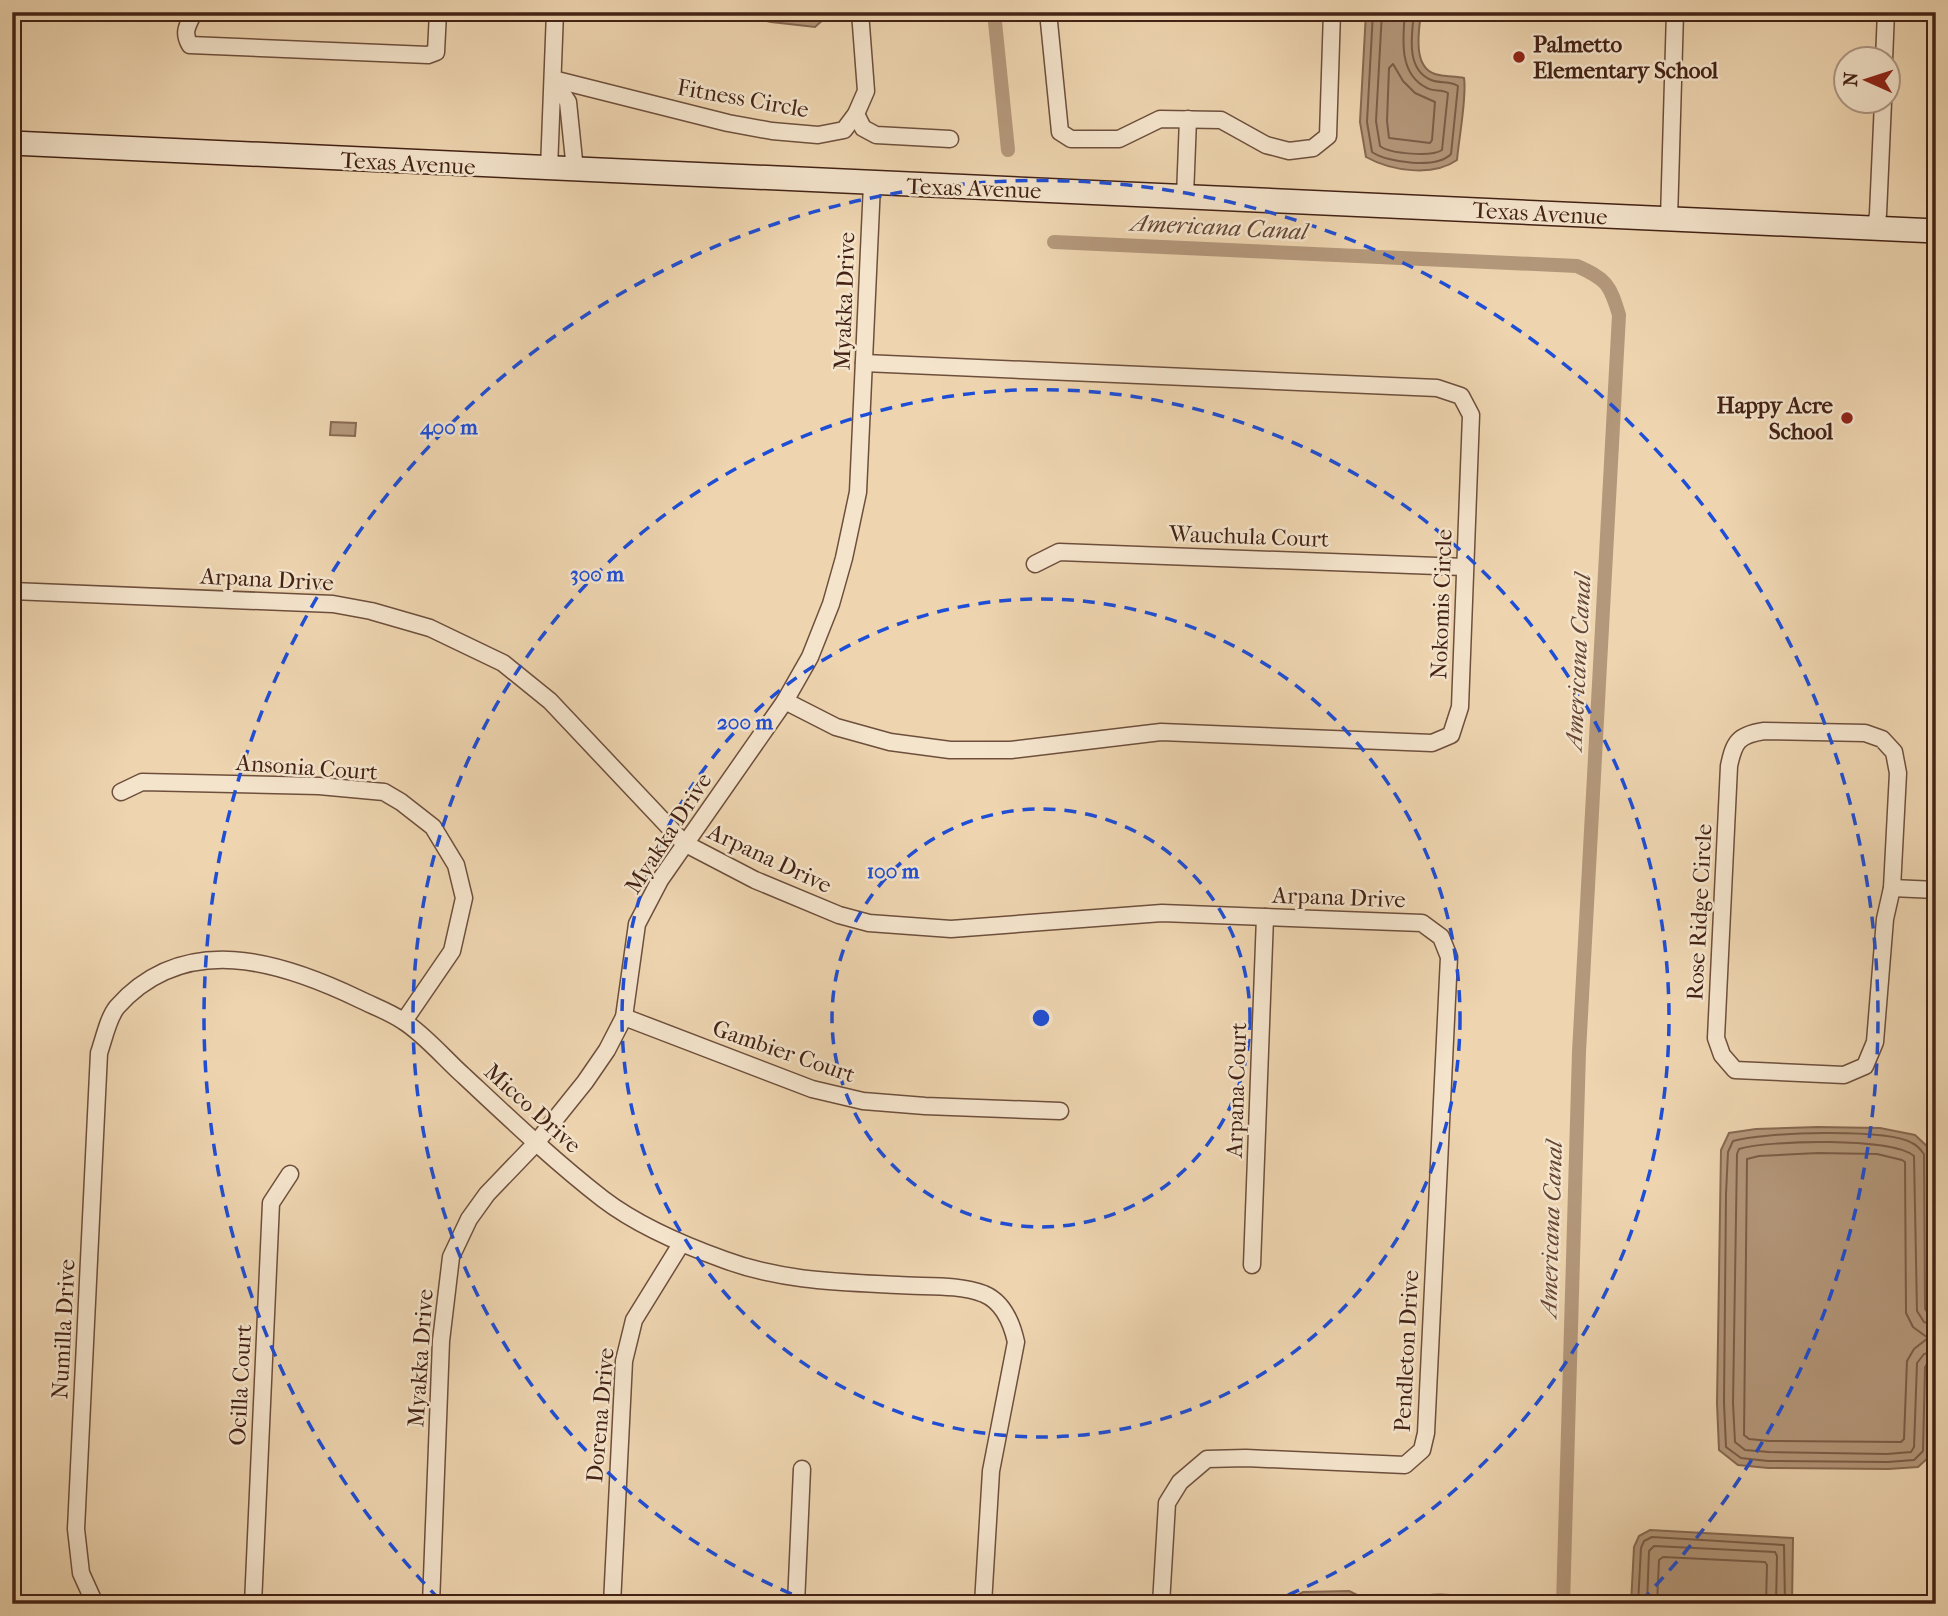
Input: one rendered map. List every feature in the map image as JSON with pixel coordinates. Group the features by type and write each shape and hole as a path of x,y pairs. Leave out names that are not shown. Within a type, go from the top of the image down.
{"street":[{"path":"194,12 186,28 185,37 190,46 428,55 436,52 438,12"},
{"path":"548,169 555,12"},
{"path":"860,12 866,91 856,114 863,128 876,135 950,138"},
{"path":"1048,12 1060,132 1071,139 1119,139 1160,118 1221,120 1266,145 1289,151 1313,148 1328,136 1332,12"},
{"path":"1669,219 1675,12"},
{"path":"1885,46 1886,12"},
{"path":"554,79 568,102 575,170"},
{"name":"Fitness Circle","path":"554,79 728,123 772,131 818,135 844,130 856,114"},
{"path":"1875,229 1878,214 1882,116"},
{"path":"1185,196 1188,119"},
{"name":"Texas Avenue","path":"12,143 1936,231"},
{"name":"Myakka Drive","path":"431,1604 441,1341 451,1257 469,1219 487,1194 536,1143 607,1050 624,1017 637,924 660,880 684,843 785,701 814,646 831,604 858,492 872,184"},
{"name":"Nokomis Circle","path":"785,701 836,727 890,742 950,750 1011,750 1161,732 1432,743 1451,735 1460,707 1471,415 1461,396 1437,388 864,363"},
{"name":"Wauchula Court","path":"1035,564 1059,552 1464,567"},
{"name":"Arpana Drive","path":"12,591 333,604 371,611 430,628 503,663 550,701 684,843 755,880 839,915 869,923 950,929 1162,913 1422,923 1441,937 1449,957"},
{"name":"Rose Ridge Circle","path":"1764,731 1865,733 1882,739 1894,752 1898,773 1892,888 1885,919 1875,1042 1865,1066 1844,1075 1735,1070 1722,1055 1716,1038 1729,766 1733,745 1748,734 1764,731"},
{"name":"Ansonia Court","path":"121,792 142,782 319,786 384,792 433,827 456,865 464,898 452,951 404,1021"},
{"path":"1892,888 1936,890"},
{"name":"Arpana Court","path":"1252,1265 1265,917"},
{"name":"Pendleton Drive","path":"1161,1604 1167,1503 1180,1482 1207,1459 1246,1458 1405,1465 1422,1450 1426,1433 1449,957"},
{"name":"Micco Drive","path":"99,1053 115,1009 154,975 193,961 234,961 282,968 328,985 404,1021 536,1143 606,1201 681,1244 738,1265 784,1276 829,1282 961,1288 987,1295 1002,1309 1012,1325 1016,1342 991,1471 983,1604"},
{"name":"Gambier Court","path":"624,1017 812,1089 863,1101 1060,1111"},
{"name":"Numilla Drive","path":"95,1604 81,1573 76,1529 99,1053"},
{"name":"Ocilla Court","path":"253,1604 271,1203 290,1174"},
{"name":"Dorena Drive","path":"612,1604 624,1361 634,1320 681,1244"},
{"path":"796,1604 802,1469"}],"water":[{"path":"725,12 826,12 825,18 815,27 771,22"},
{"path":"1366,12 1421,12 1419,47 1423,64 1435,74 1464,78 1464,106 1457,160 1436,169 1412,170 1387,166 1366,157 1360,122"},
{"path":"331,422 356,423 355,436 330,435"},
{"path":"1880,1128 1915,1135 1931,1150 1933,1354 1930,1456 1918,1467 1768,1468 1738,1465 1719,1450 1717,1403 1721,1150 1729,1133 1756,1129"},
{"path":"1650,1530 1793,1538 1792,1604 1631,1604 1634,1547 1639,1536"},
{"path":"1349,1591 1376,1602 1441,1594 1463,1598 1472,1604 1290,1604 1291,1599 1303,1592"}],"waterway":[{"path":"994,12 1008,150"},
{"name":"Americana Canal","path":"1054,242 1577,266 1601,279 1613,296 1619,315 1579,1052 1563,1604"}],"place":[{"name":"Palmetto Elementary School","path":"1519,57"},
{"name":"Happy Acre School","path":"1847,418"}]}
